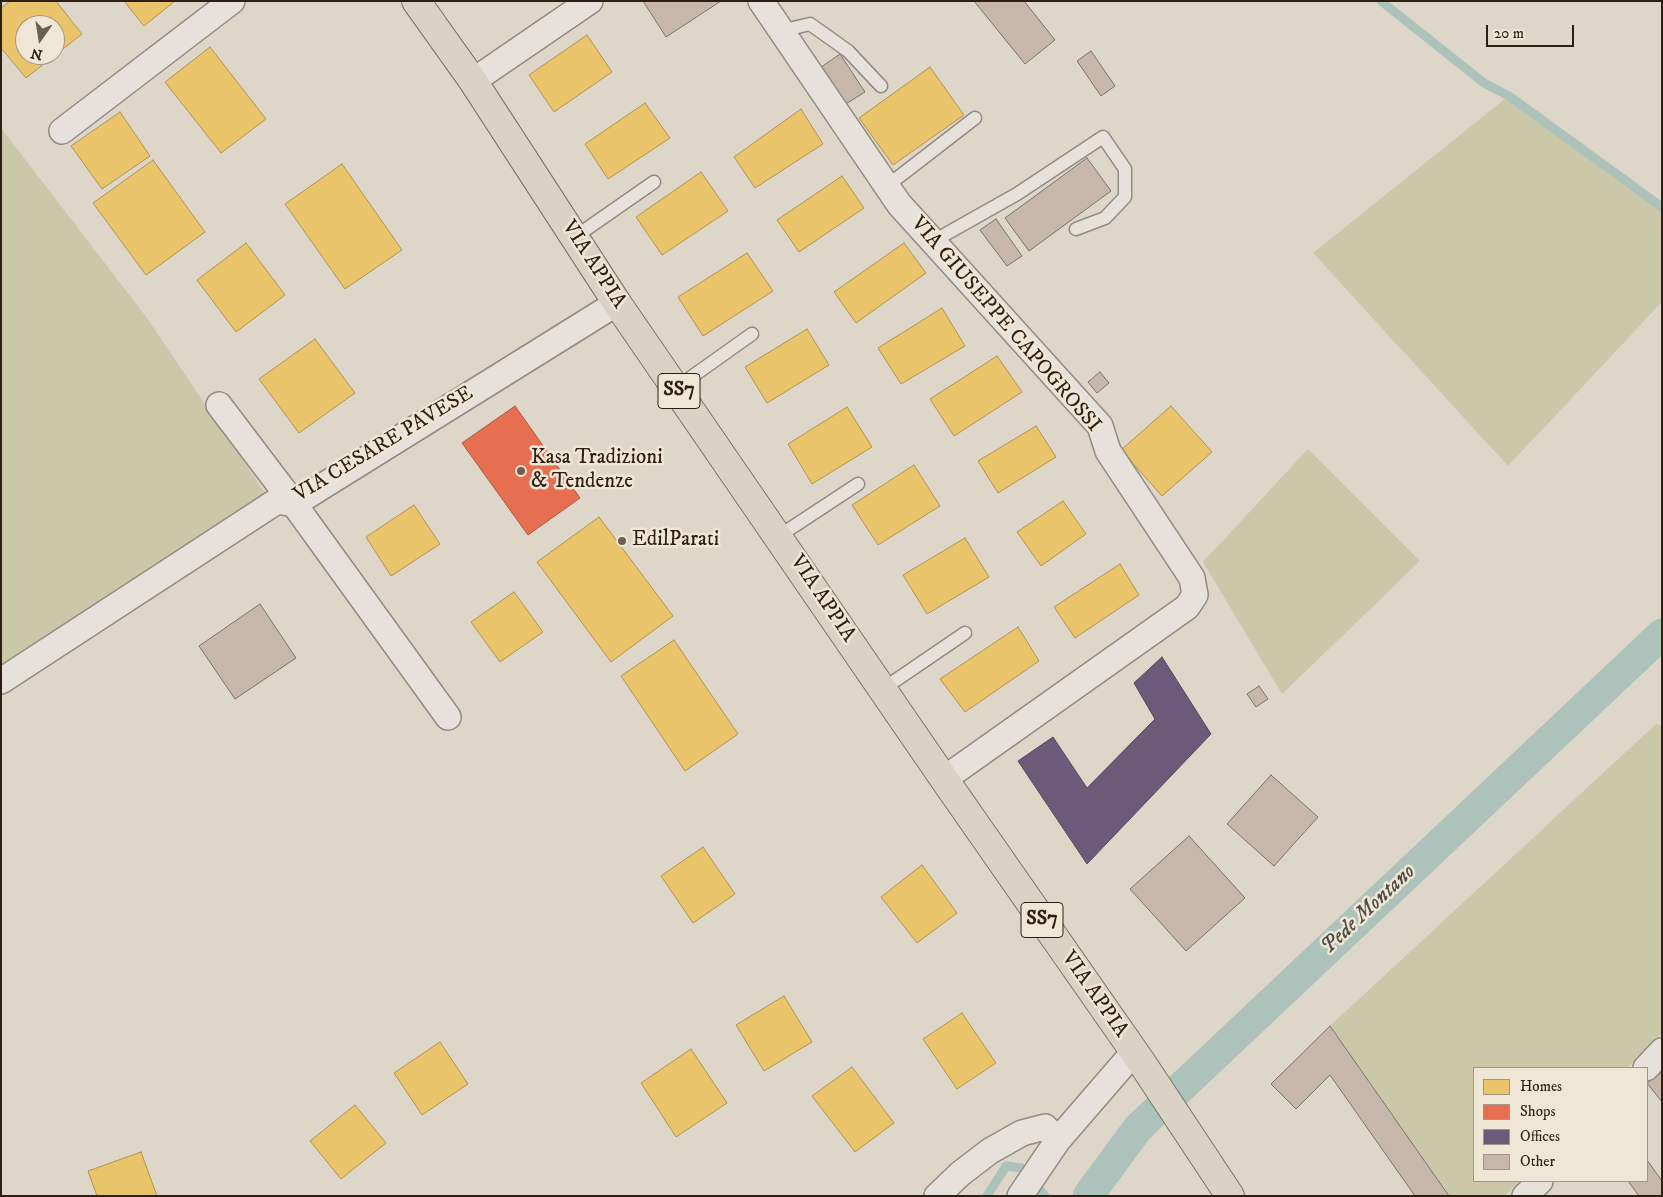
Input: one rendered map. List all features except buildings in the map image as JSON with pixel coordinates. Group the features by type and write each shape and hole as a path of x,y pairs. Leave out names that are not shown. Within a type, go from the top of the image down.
{"main road":[{"name":"VIA APPIA","path":"416,1 473,81 617,303 1137,1056 1230,1196"}],"street":[{"path":"62,131 232,1"},
{"path":"473,81 590,1"},
{"name":"VIA GIUSEPPE CAPOGROSSI","path":"761,1 899,204 1100,426 1108,451 1192,578 1195,595 1187,607 944,779"},
{"name":"VIA CESARE PAVESE","path":"1,681 277,500 294,504 617,303"},
{"path":"219,406 294,504 448,717"},
{"path":"1647,1067 1662,1051"},
{"path":"1028,1185 1058,1140 1137,1056"},
{"path":"936,1196 960,1174 990,1151 1022,1133 1045,1128 1058,1140"},
{"path":"1526,1196 1539,1182"}],"lane":[{"path":"783,34 789,29 810,24 848,51 881,86"},
{"path":"887,186 975,118"},
{"path":"935,244 946,234 1017,194 1102,137 1125,169 1124,197 1105,218 1076,229"},
{"path":"575,237 654,182"},
{"path":"676,388 752,334"},
{"path":"778,536 858,484"},
{"path":"883,689 965,633"}],"shaded area":[{"path":"1506,98 1662,209 1662,302 1508,466 1313,253"},
{"path":"1,128 147,318 267,496 1,676"},
{"path":"1308,449 1420,561 1282,694 1203,562"},
{"path":"1656,724 1662,726 1662,1033 1628,1067 1473,1067 1473,1182 1518,1182 1505,1196 1449,1196 1330,1026"}],"waterway":[{"path":"1381,1 1484,83 1509,96 1662,207"},
{"name":"Pede Montano","path":"1088,1196 1138,1128 1662,634"},
{"path":"987,1196 1006,1166 1022,1168 1045,1196"}],"place":[{"name":"Kasa Tradizioni & Tendenze","path":"521,471"},
{"name":"EdilParati","path":"622,541"}]}
